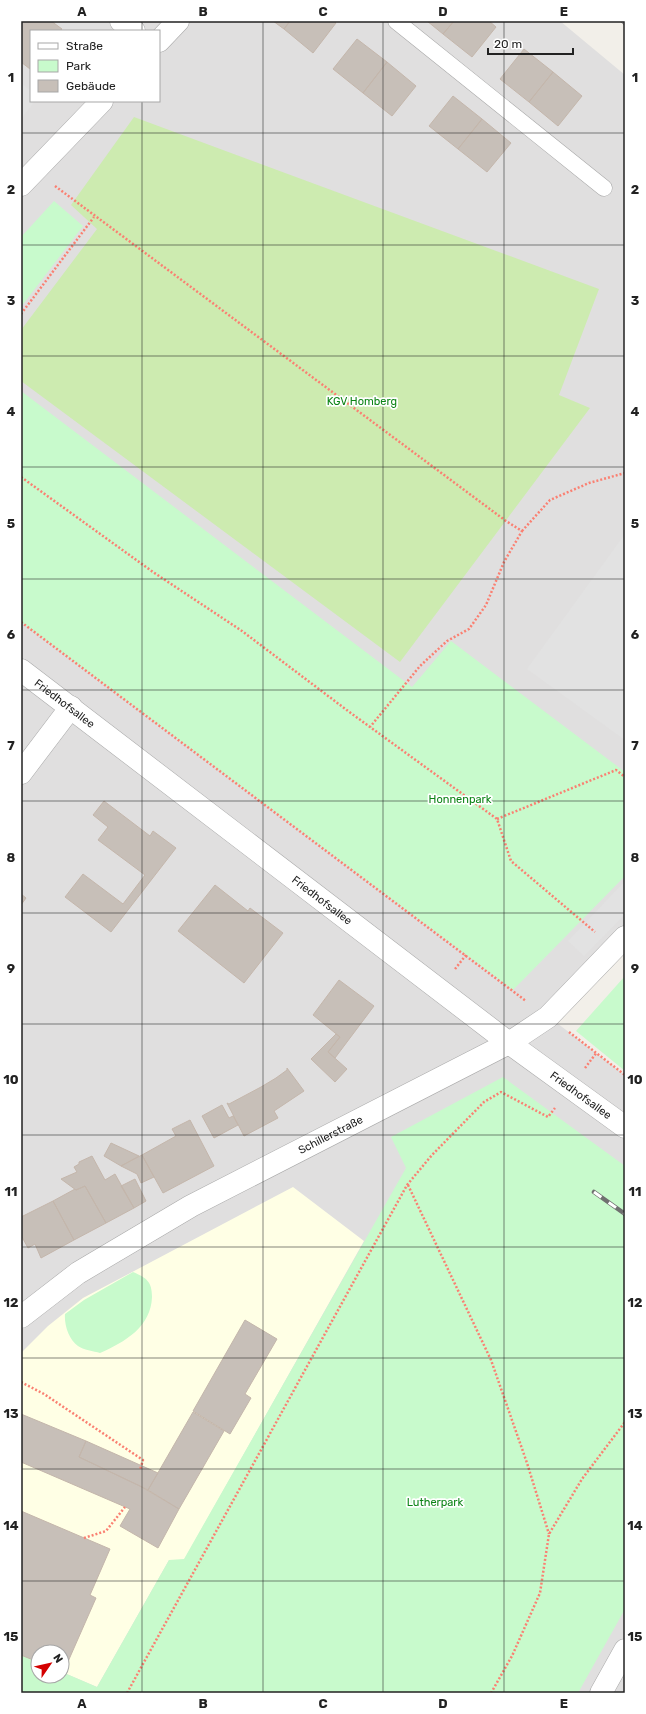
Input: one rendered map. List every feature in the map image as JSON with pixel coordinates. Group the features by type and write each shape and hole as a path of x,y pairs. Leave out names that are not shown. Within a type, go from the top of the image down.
{"street":[{"path":"121,21 133,30"},
{"path":"160,40 178,21"},
{"path":"21,185 101,102"},
{"name":"Friedhofsallee","path":"21,670 510,1044 625,1127"},
{"path":"21,773 71,707"},
{"name":"Schillerstraße","path":"21,1317 78,1273 191,1206 510,1044 548,1017 620,942"},
{"path":"601,1693 625,1650"}],"lane":[{"path":"396,21 604,188"}],"path":[{"path":"60,191 506,521 522,531"},
{"path":"21,314 94,217"},
{"path":"370,727 420,666 447,641 469,629 486,605 504,562 522,531 550,500 589,483 625,473"},
{"path":"21,477 153,572 242,631 370,727 497,819 511,860 620,942"},
{"path":"21,622 548,1017 597,1052 625,1075"},
{"path":"497,819 616,770 625,777"},
{"path":"126,1693 407,1185 432,1155 484,1102 500,1092 548,1117 570,1088"},
{"path":"407,1185 491,1360 527,1463 549,1534"},
{"path":"21,1382 44,1394 143,1460 140,1470"},
{"path":"491,1693 512,1656 540,1593 549,1534 582,1479 625,1422"},
{"path":"84,1538 106,1531 125,1507"}],"shaded area":[{"path":"21,21 560,21 625,75 625,936 549,1017 625,1075 625,1693 21,1693"},
{"path":"21,83 30,90 30,102 34,102 21,119"},
{"path":"625,534 625,740 527,669"},
{"path":"625,881 625,914 584,956 568,941"},
{"path":"293,1187 364,1241 184,1560 169,1560 97,1687 70,1675 70,1644 30,1644 30,1653 21,1655 21,1353 48,1326 83,1298"}],"green space":[{"name":"KGV Homberg","path":"134,117 599,289 559,395 590,408 400,662 21,381 21,330 97,229 71,205"},
{"path":"54,201 83,226 21,307 21,237"},
{"name":"Honnenpark","path":"21,391 412,687 451,641 625,772 625,876 513,990 21,622"},
{"path":"625,976 625,1071 576,1031"},
{"name":"Lutherpark","path":"503,1077 625,1166 625,1609 578,1693 21,1693 21,1655 30,1659 30,1684 70,1684 70,1675 97,1687 169,1560 184,1559 406,1168 391,1137"},
{"path":"133,1272 142,1276 148,1281 152,1292 151,1308 142,1325 119,1344 100,1353 78,1346 72,1340 68,1332 65,1323 65,1314 84,1300"}],"building":[{"path":"21,21 51,21 62,29 30,30 30,69 21,62"},
{"path":"273,21 290,21 284,29"},
{"path":"290,21 334,21 336,23 313,53 284,29"},
{"path":"427,21 454,21 443,34"},
{"path":"454,21 489,21 496,27 472,57 443,34"},
{"path":"357,39 387,62 363,93 333,69"},
{"path":"524,49 553,72 529,102 500,79"},
{"path":"387,62 416,86 392,116 363,93"},
{"path":"553,72 582,96 558,126 529,102"},
{"path":"453,96 482,119 458,149 429,126"},
{"path":"482,119 511,143 487,172 458,149"},
{"path":"104,801 150,836 153,831 176,848 111,932 65,897 83,874 123,904 145,875 98,840 108,827 93,815"},
{"path":"215,885 248,911 250,908 283,933 244,983 178,931"},
{"path":"21,894 26,898 21,905"},
{"path":"339,980 374,1006 335,1058 328,1052 340,1037 313,1015"},
{"path":"336,1034 340,1037 328,1052 347,1069 335,1082 311,1059"},
{"path":"287,1068 304,1091 274,1111 278,1118 244,1136 227,1103 229,1104 261,1087 287,1070"},
{"path":"222,1105 229,1118 233,1116 238,1125 214,1138 202,1116"},
{"path":"190,1120 214,1166 163,1193 142,1155 176,1136 172,1129"},
{"path":"111,1143 139,1156 121,1166 104,1156"},
{"path":"142,1155 154,1177 141,1183 137,1174 121,1166"},
{"path":"92,1156 105,1180 115,1174 134,1208 106,1223 85,1186 76,1190 61,1179 77,1172 74,1167 79,1164 79,1162"},
{"path":"135,1179 146,1201 134,1208 121,1186"},
{"path":"85,1186 106,1223 74,1240 53,1201 75,1189 76,1190"},
{"path":"53,1201 74,1240 41,1258 35,1244 28,1248 21,1235 21,1217"},
{"path":"245,1320 277,1339 245,1394 251,1398 230,1434 193,1411"},
{"path":"193,1412 224,1431 179,1509 148,1490"},
{"path":"21,1414 86,1441 79,1457 140,1486 179,1509 158,1548 120,1526 130,1509 21,1462"},
{"path":"86,1441 158,1473 148,1490 79,1457"},
{"path":"21,1511 110,1549 90,1595 96,1598 70,1657 70,1644 30,1644 30,1659 21,1655"}],"railway":[{"path":"594,1192 625,1214"}]}
